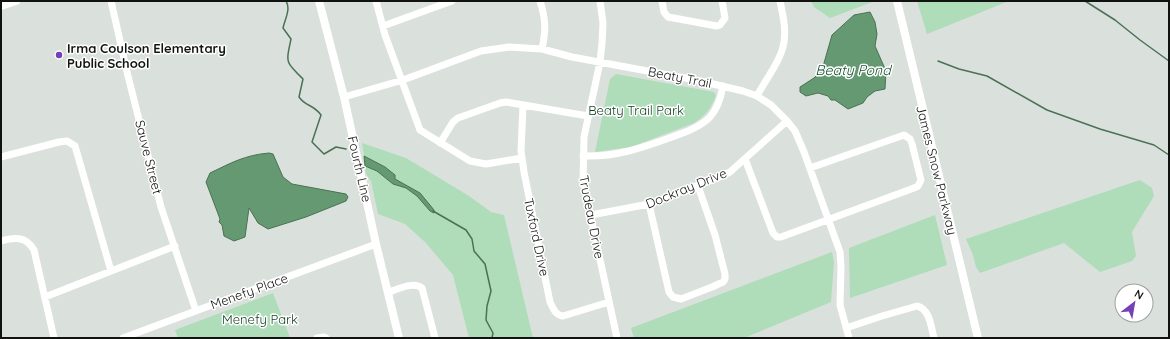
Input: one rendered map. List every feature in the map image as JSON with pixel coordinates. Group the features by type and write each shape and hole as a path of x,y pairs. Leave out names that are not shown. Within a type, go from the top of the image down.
{"main road":[{"path":"1,6 16,1"},
{"name":"Fourth Line","path":"319,1 344,97 376,244 400,338"},
{"name":"James Snow Parkway","path":"897,1 978,338"}],"street":[{"name":"Sauve Street","path":"111,1 161,207 196,311"},
{"path":"376,1 382,26 420,130 470,161 477,163 486,164 522,158"},
{"path":"382,26 452,1"},
{"path":"540,1 545,16 545,33 542,50"},
{"name":"Trudeau Drive","path":"600,1 603,23 602,43 600,62 584,137 583,181 617,338"},
{"path":"662,1 664,12 668,17 717,26 722,23 724,18 722,1"},
{"path":"757,96 778,59 785,40 780,1"},
{"name":"Beaty Trail","path":"344,97 403,80 480,51 509,48 542,50 723,86 757,96 772,105 787,121 800,141 840,252 840,305 848,338"},
{"path":"583,156 608,156 636,150 694,128 707,120 714,112 721,97 723,86"},
{"path":"440,143 453,122 458,118 500,103 506,102 588,116"},
{"name":"Tuxford Drive","path":"523,105 522,158 525,181 550,302 556,312 563,316 609,302"},
{"name":"Dockray Drive","path":"591,215 649,204 698,186 730,172 787,121"},
{"path":"745,159 775,235 781,237 918,186 921,180 912,144 908,137 904,135 810,168"},
{"path":"1,157 60,142 67,141 75,146 111,271"},
{"path":"649,204 669,292 673,297 681,298 712,287 723,282 725,279 725,274 715,235 698,186"},
{"path":"1,241 19,238 27,241 34,250 54,338"},
{"name":"Menefy Place","path":"122,338 376,244"},
{"path":"45,297 175,246"},
{"path":"388,292 414,285 422,288 435,338"},
{"path":"846,328 918,306 922,307 927,313 934,338"},
{"path":"317,338 326,338"}],"green space":[{"path":"811,1 875,1 830,18 814,7"},
{"path":"917,1 1009,1 927,34"},
{"name":"Beaty Trail Park","path":"616,74 714,92 716,96 707,111 694,123 631,147 595,152 610,79"},
{"path":"362,143 406,158 469,196 491,212 504,215 533,338 469,338 453,275 425,242 405,224 378,214 371,181 366,174 365,166 377,171 393,184 406,188 417,196 430,211 420,193 395,179 385,167 364,156"},
{"path":"1140,180 1152,188 1154,196 1132,232 1136,256 1132,261 1100,272 1064,243 980,273 976,267 973,255 966,239"},
{"path":"935,215 947,265 850,298 849,248"},
{"path":"832,252 834,262 831,302 744,338 634,338 631,328"},
{"name":"Menefy Park","path":"273,293 290,338 178,338 175,330"}],"water":[{"name":"Beaty Pond","path":"870,12 875,22 877,34 875,46 886,71 885,89 875,91 867,97 863,103 848,109 835,100 831,100 828,96 818,93 806,96 800,92 800,87 814,78 822,70 832,35 854,15"},
{"path":"269,153 273,154 283,177 292,184 346,194 348,197 346,201 306,217 268,229 258,223 249,208 245,237 234,241 224,236 222,225 219,222 220,219 206,182 210,173 238,160"},
{"path":"364,156 385,167 395,175 395,179 420,193 434,210 434,213 430,211 417,196 406,188 393,184 377,171 365,166"}],"waterway":[{"path":"286,1 288,11 283,28 291,39 288,62 303,79 299,97 321,115 312,142 324,154 336,147 346,149"},
{"path":"1085,1 1115,20 1169,61"},
{"path":"938,61 959,69 987,76 1047,110 1100,129 1154,145 1169,155"},
{"path":"433,211 466,230 472,239 474,251 485,264 491,291 487,306 486,320 493,333 492,338"}],"place":[{"name":"Irma Coulson Elementary Public School","path":"59,55"}]}
